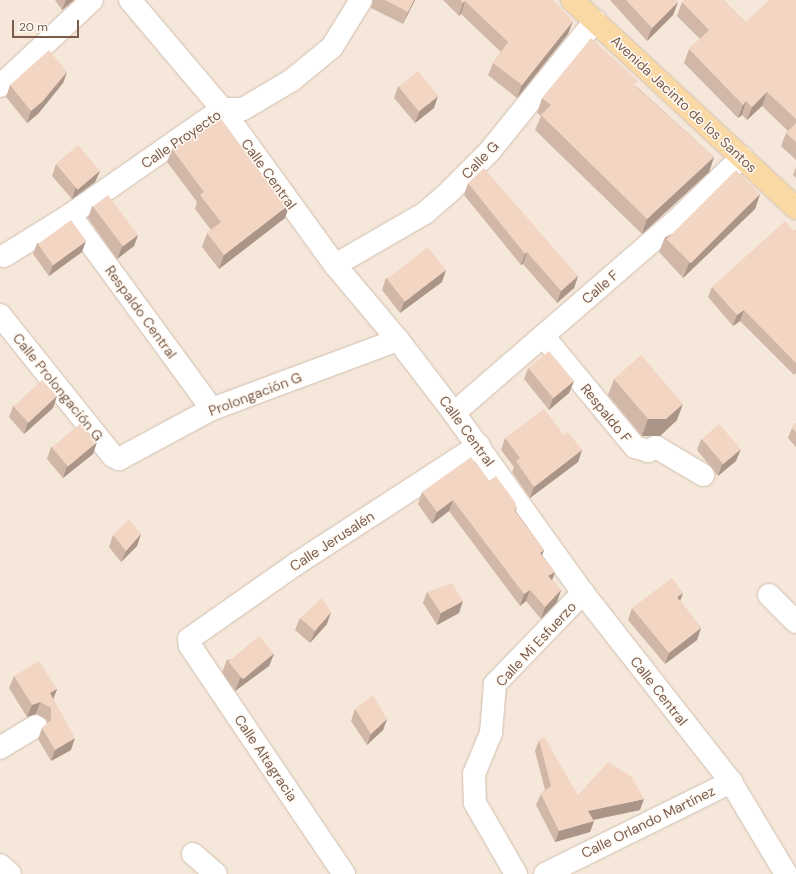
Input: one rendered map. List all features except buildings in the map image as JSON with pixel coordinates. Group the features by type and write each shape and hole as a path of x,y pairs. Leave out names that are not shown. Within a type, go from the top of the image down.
{"main road":[{"name":"Avenida Jacinto de los Santos","path":"572,0 796,208"}],"street":[{"path":"0,86 92,0"},
{"name":"Calle Central","path":"130,0 222,109 335,265 398,340 479,446 583,593 731,782 786,874"},
{"name":"Calle Proyecto","path":"1,257 70,214 222,109 235,111 252,106 314,63 336,42 361,0"},
{"name":"Calle G","path":"335,265 425,213 451,190 489,152 595,21"},
{"name":"Calle F","path":"454,413 544,337 676,221 742,158"},
{"name":"Respaldo Central","path":"70,214 212,409"},
{"name":"Calle Prolongación G","path":"0,315 117,459"},
{"name":"Respaldo F","path":"544,337 634,447 648,450 656,447 703,475"},
{"name":"Prolongación G","path":"117,459 212,409 398,340"},
{"name":"Calle Jerusalén","path":"189,641 192,635 296,564 479,446"},
{"name":"Calle Mi Esfuerzo","path":"516,874 475,803 474,774 491,733 495,684 583,593"},
{"path":"769,595 796,622"},
{"name":"Calle Altagracia","path":"189,641 344,874"},
{"path":"0,748 36,726"},
{"name":"Calle Orlando Martínez","path":"545,874 731,782"},
{"path":"193,854 216,874"},
{"path":"0,865 10,874"}],"shaded area":[{"path":"0,0 796,0 796,874 0,874"}]}
